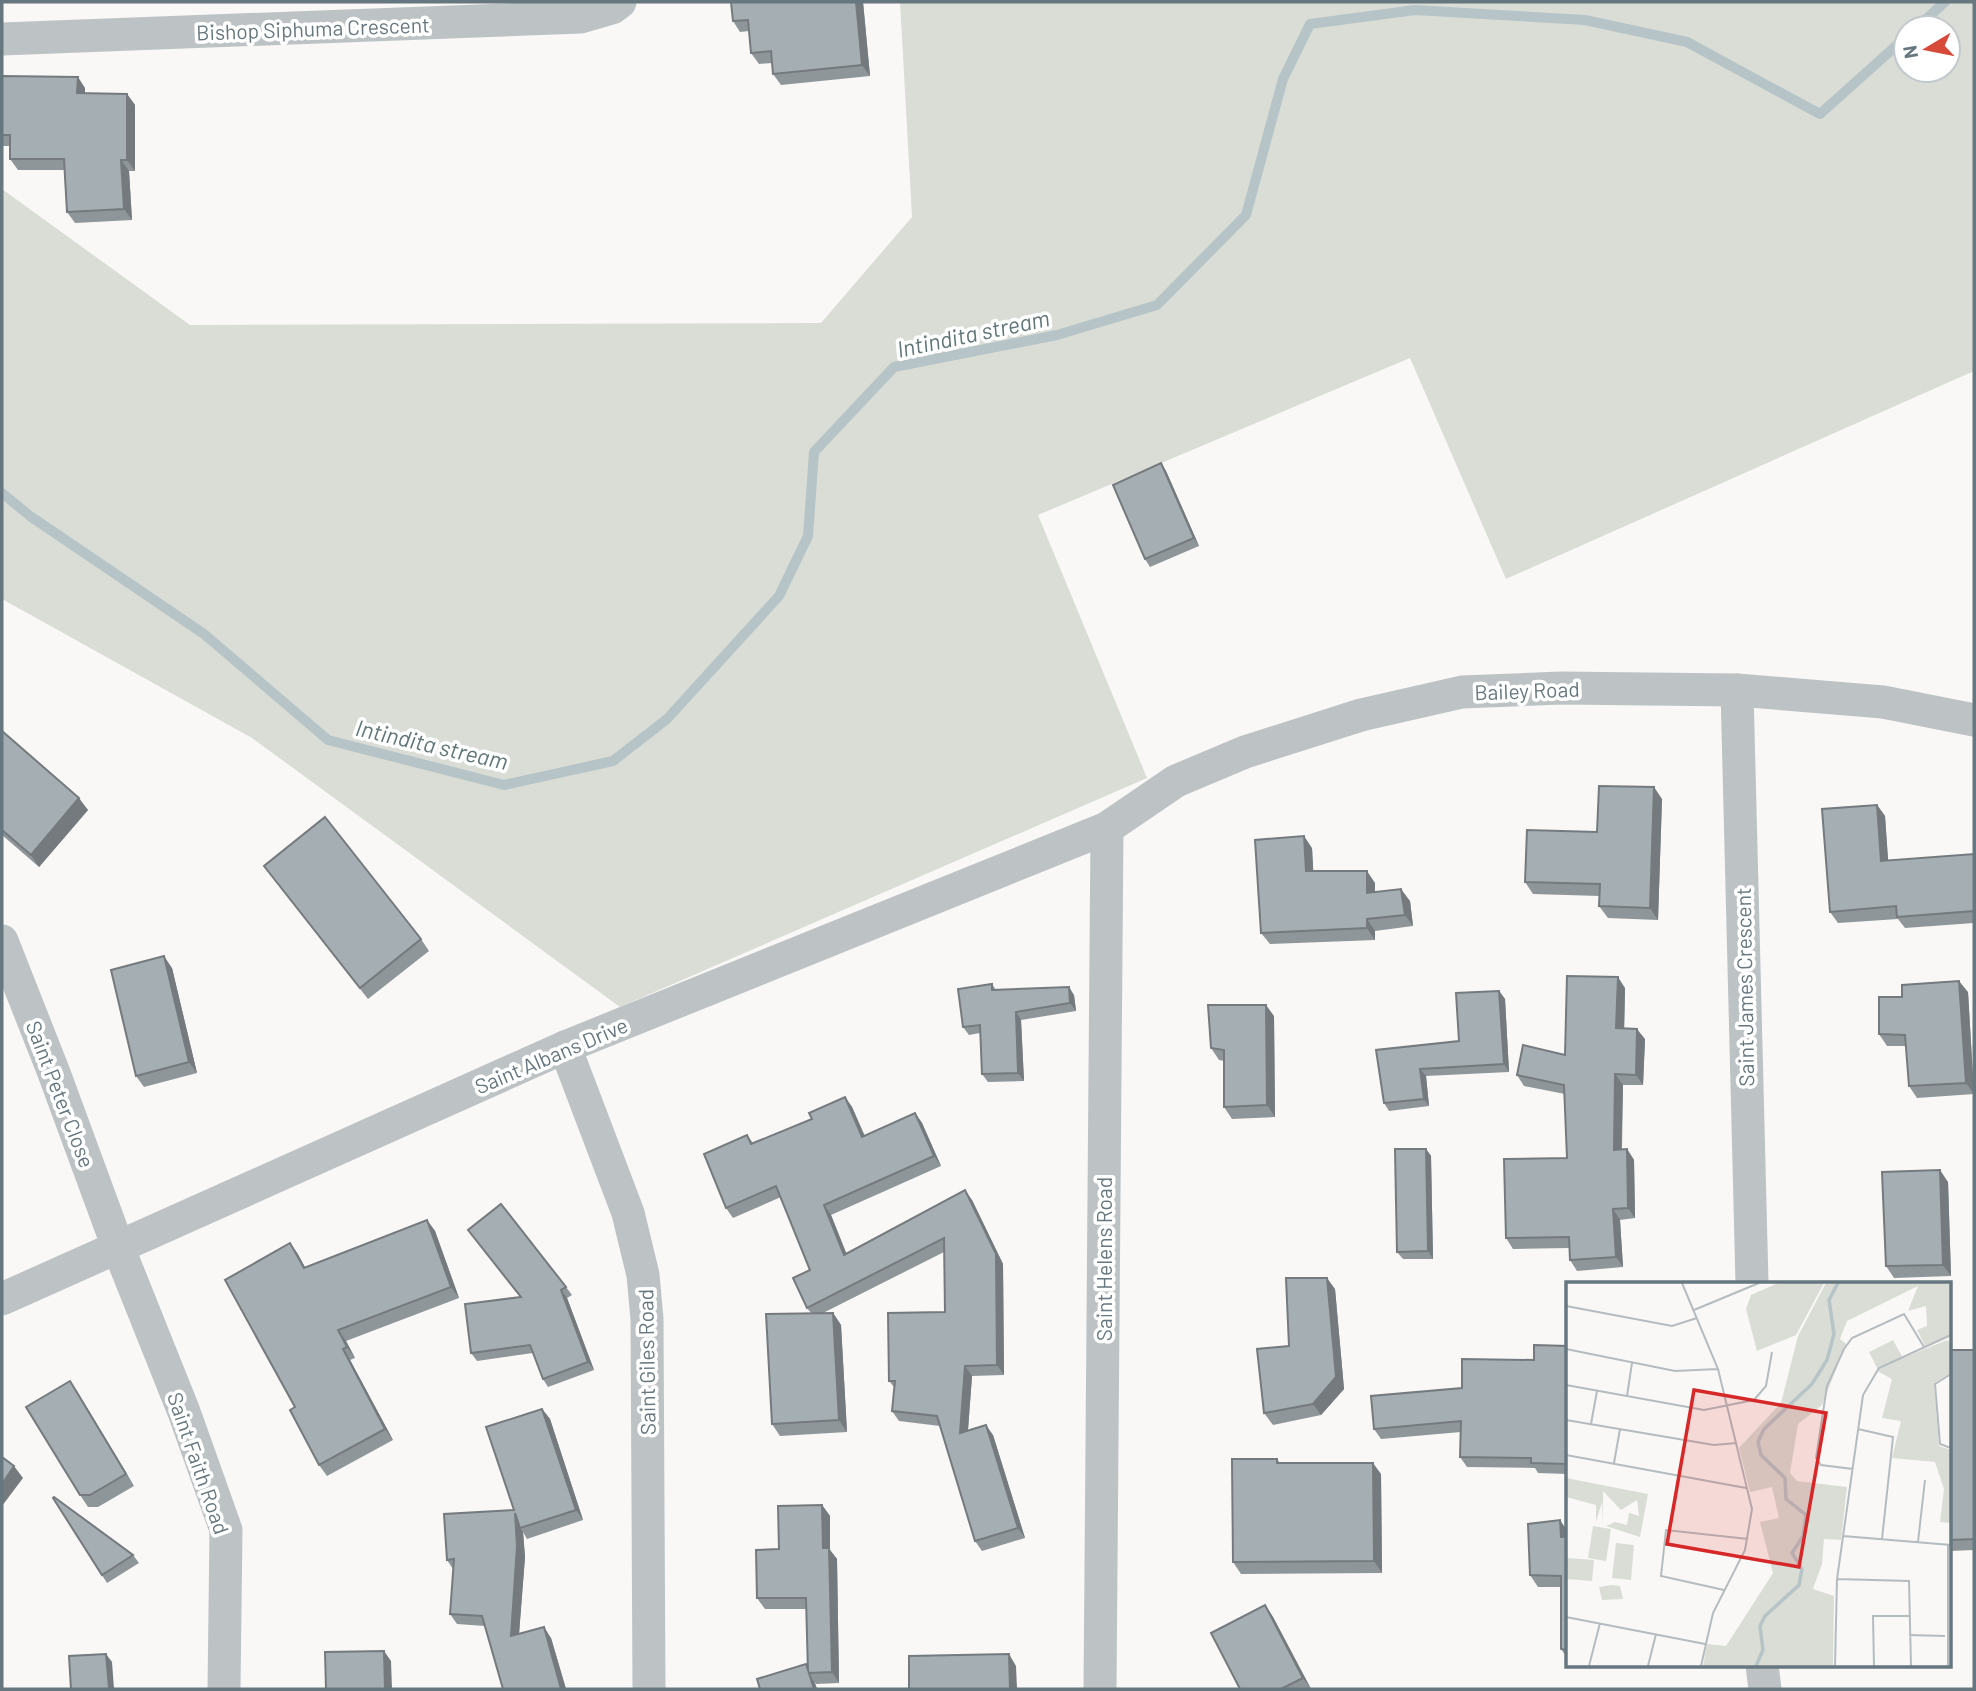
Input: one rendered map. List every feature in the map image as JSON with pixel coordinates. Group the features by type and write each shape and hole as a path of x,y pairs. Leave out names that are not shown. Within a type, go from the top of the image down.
{"street":[{"name":"Bishop Siphuma Crescent","path":"2,39 581,18 612,8 620,2"},
{"name":"Bailey Road","path":"1107,828 1176,781 1245,752 1361,715 1462,692 1561,688 1737,690 1883,702 1974,720"},
{"name":"Saint James Crescent","path":"1737,690 1752,1282"},
{"name":"Saint Albans Drive","path":"2,1299 565,1047 1107,828"},
{"name":"Saint Helens Road","path":"1100,1689 1107,828"},
{"name":"Saint Peter Close","path":"2,941 118,1247"},
{"name":"Saint Giles Road","path":"565,1047 628,1213 643,1275 647,1319 649,1689"},
{"name":"Saint Faith Road","path":"118,1247 184,1412 226,1530 224,1689"},
{"path":"1762,1666 1765,1689"}],"shaded area":[{"path":"900,2 1974,2 1974,371 1506,579 1410,358 1038,515 1147,778 620,1007 252,738 2,599 2,189 190,325 821,323 912,217"}],"building":[{"path":"731,2 856,2 862,65 773,74 771,51 751,53 748,20 733,21"},
{"path":"2,76 78,77 77,93 127,94 127,160 121,160 124,209 67,212 64,159 10,159 10,135 2,135"},
{"path":"1161,463 1194,538 1145,559 1113,485"},
{"path":"2,731 79,798 31,855 2,830"},
{"path":"1599,786 1654,787 1650,908 1599,906 1600,884 1525,882 1527,830 1597,832"},
{"path":"1877,805 1881,861 1974,854 1974,911 1897,917 1896,906 1830,912 1822,809"},
{"path":"325,817 421,939 360,988 264,866"},
{"path":"1304,836 1306,871 1367,871 1367,893 1401,889 1405,915 1367,919 1367,928 1261,933 1255,840"},
{"path":"164,956 189,1062 136,1076 111,970"},
{"path":"1567,976 1618,977 1616,1028 1637,1029 1636,1075 1615,1074 1614,1150 1627,1149 1628,1208 1613,1209 1616,1257 1570,1260 1569,1237 1506,1238 1504,1159 1567,1158 1564,1085 1517,1075 1523,1045 1565,1055"},
{"path":"1959,981 1966,1083 1909,1086 1905,1035 1879,1034 1879,997 1902,997 1902,985"},
{"path":"992,984 992,990 1069,987 1070,1003 1016,1012 1018,1073 982,1074 980,1025 963,1027 958,989"},
{"path":"1499,991 1504,1064 1420,1069 1424,1099 1384,1103 1376,1050 1459,1041 1456,993"},
{"path":"1208,1005 1266,1005 1267,1105 1224,1107 1224,1050 1211,1048"},
{"path":"845,1097 862,1137 915,1113 934,1156 824,1205 844,1255 965,1190 996,1254 997,1365 965,1366 960,1433 986,1425 1018,1528 975,1541 937,1416 892,1411 895,1381 889,1381 888,1313 945,1312 944,1238 807,1308 793,1278 810,1270 776,1186 726,1208 704,1154 747,1135 751,1144 812,1119 809,1113"},
{"path":"1395,1149 1426,1149 1428,1251 1397,1252"},
{"path":"1940,1170 1943,1265 1886,1266 1882,1172"},
{"path":"501,1204 566,1287 561,1290 588,1362 543,1379 530,1345 471,1353 465,1304 521,1297 468,1230"},
{"path":"427,1220 451,1287 338,1330 347,1347 343,1349 385,1429 319,1465 290,1410 295,1407 225,1280 290,1243 304,1268"},
{"path":"1286,1278 1327,1278 1336,1377 1313,1404 1264,1413 1257,1349 1289,1346"},
{"path":"833,1313 839,1420 772,1424 766,1314"},
{"path":"1534,1345 1566,1346 1566,1464 1531,1463 1531,1458 1460,1457 1461,1421 1374,1429 1371,1396 1462,1388 1462,1359 1534,1360"},
{"path":"1952,1350 1974,1350 1974,1539 1952,1540"},
{"path":"70,1381 126,1474 90,1495 80,1495 26,1407"},
{"path":"542,1409 576,1510 520,1528 515,1513 517,1546 511,1636 544,1627 561,1689 503,1689 482,1616 450,1614 454,1559 447,1560 444,1514 514,1510 486,1427"},
{"path":"2,1457 14,1466 2,1484"},
{"path":"1232,1459 1277,1459 1277,1463 1373,1463 1374,1561 1233,1562"},
{"path":"54,1497 133,1555 102,1575"},
{"path":"822,1505 823,1548 829,1548 832,1672 808,1673 806,1598 757,1598 756,1550 779,1549 778,1506"},
{"path":"1560,1520 1561,1537 1566,1537 1566,1650 1561,1649 1561,1576 1530,1575 1528,1524"},
{"path":"1265,1605 1303,1678 1281,1689 1240,1689 1211,1633"},
{"path":"384,1651 385,1689 326,1689 325,1652"},
{"path":"106,1654 109,1688 113,1689 71,1689 69,1656"},
{"path":"1009,1654 1010,1689 909,1689 909,1656"},
{"path":"806,1664 814,1689 760,1689 757,1679"}],"waterway":[{"name":"Intindita stream","path":"1932,14 1945,2"},
{"name":"Intindita stream","path":"2,493 30,516 204,634 328,740 504,785 613,761 667,719 779,596 808,536 814,452 894,367 1057,335 1157,305 1246,215 1283,79 1310,24 1415,10 1585,20 1687,42 1820,114 1892,50"}]}
